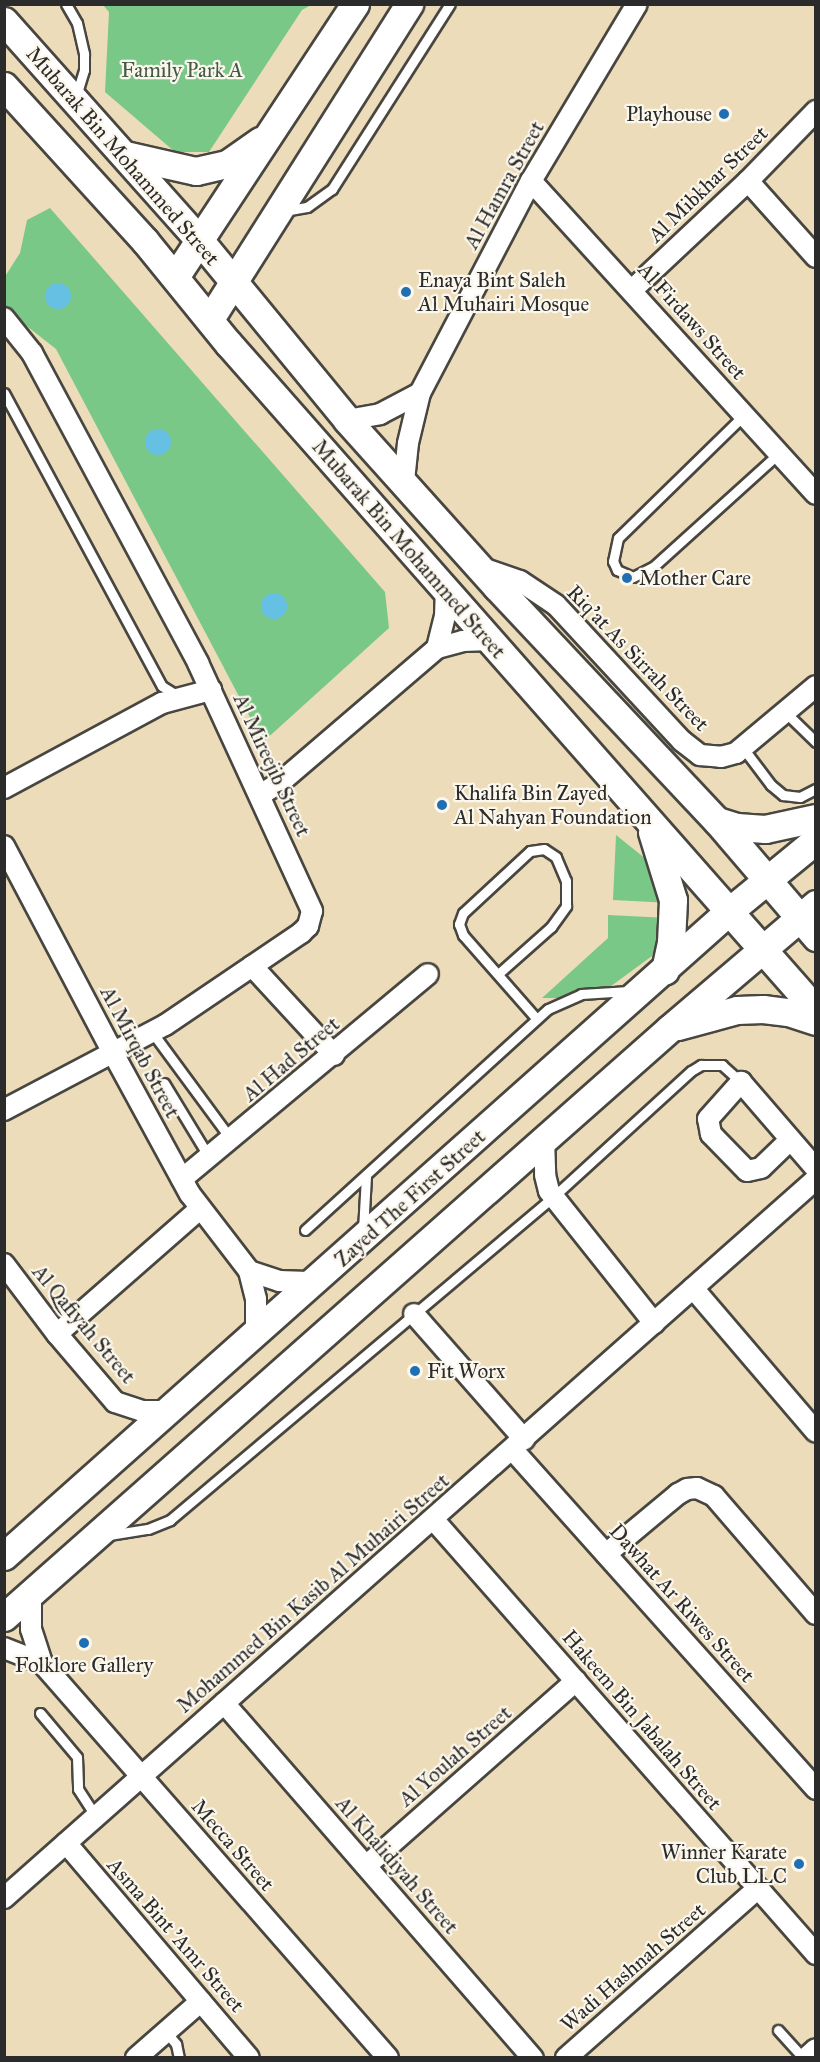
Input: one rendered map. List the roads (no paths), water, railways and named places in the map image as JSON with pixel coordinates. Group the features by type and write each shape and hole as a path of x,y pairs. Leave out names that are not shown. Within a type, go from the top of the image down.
{"main road":[{"path":"175,277 201,242 355,4"},
{"path":"210,319 409,4"},
{"name":"Mubarak Bin Mohammed Street","path":"4,21 201,242 347,420 479,567 717,821 767,879 810,920"},
{"name":"Mubarak Bin Mohammed Street","path":"4,87 146,240 210,319 446,591 816,1010"},
{"path":"124,155 182,170 212,169 227,164 272,131"},
{"path":"717,821 737,827 765,829 816,818"},
{"path":"648,819 673,900 671,942 665,970"},
{"name":"Zayed The First Street","path":"4,1556 316,1282 728,913 816,840"},
{"name":"Zayed The First Street","path":"4,1617 669,1029 763,951 810,920"},
{"path":"669,1029 708,1016 746,1010 788,1012 816,1021"}],"street":[{"name":"Al Hamra Street","path":"404,481 411,425 420,393 531,181 637,4"},
{"name":"Al Mibkhar Street","path":"632,290 748,181 816,111"},
{"name":"Al Firdaws Street","path":"531,181 816,494"},
{"path":"748,181 816,257"},
{"name":"Al Mireejib Street","path":"4,318 32,353 211,690 312,911 308,926 301,933 152,1032 4,1110"},
{"path":"347,420 380,414 420,393"},
{"name":"Riq'at As Sirrah Street","path":"479,567 520,581 556,605 690,749 711,758 729,756 742,748 816,686"},
{"path":"437,648 445,616 446,591"},
{"path":"260,795 282,782 437,648 463,641 490,640"},
{"path":"4,788 162,703 211,690"},
{"name":"Al Mirqab Street","path":"4,846 112,1053 182,1179 200,1209 249,1271 256,1299 256,1333"},
{"path":"252,966 334,1055"},
{"name":"Al Had Street","path":"182,1179 334,1055 428,974"},
{"path":"790,1140 761,1168 751,1171 742,1169 711,1134 707,1124 710,1113 741,1082 816,1169"},
{"path":"544,1139 547,1183 553,1197 654,1323"},
{"name":"Mohammed Bin Kasib Al Muhairi Street","path":"4,1898 816,1179"},
{"path":"57,1334 200,1209"},
{"path":"249,1271 279,1281 316,1282"},
{"name":"Al Qafiyah Street","path":"7,1276 115,1402 142,1411 168,1411"},
{"path":"693,1288 816,1432"},
{"name":"Dawhat Ar Riwes Street","path":"414,1314 606,1554 816,1789"},
{"path":"606,1554 678,1494 687,1489 697,1488 714,1496 816,1614"},
{"name":"Hakeem Bin Jabalah Street","path":"433,1519 816,1954"},
{"name":"Mecca Street","path":"31,1593 32,1629 42,1664 388,2058"},
{"name":"Mecca Street","path":"4,1648 42,1664"},
{"name":"Al Youlah Street","path":"366,1866 576,1681"},
{"name":"Al Khalidiyah Street","path":"224,1704 533,2058"},
{"name":"Asma Bint 'Amr Street","path":"66,1843 249,2058"},
{"name":"Wadi Hashnah Street","path":"566,2058 758,1888"},
{"path":"136,2058 201,2001"},
{"path":"805,2058 816,2049"}],"lane":[{"path":"66,4 77,23 84,54 82,78 74,101"},
{"path":"276,212 307,207 332,189 450,4"},
{"path":"4,393 162,686 182,697"},
{"path":"744,415 618,538 613,561 616,570 633,577 653,567 779,453"},
{"path":"785,711 815,741"},
{"path":"742,748 771,785 783,795 800,797 816,789"},
{"path":"498,974 551,927 566,906 566,881 556,856 544,849 530,851 460,918 463,935 536,1018"},
{"path":"305,1230 536,1018 559,1002 581,994 643,990"},
{"path":"152,1032 231,1139"},
{"path":"94,1537 148,1529 170,1520 553,1197 701,1065 711,1063 722,1065 741,1082"},
{"path":"164,1083 209,1157"},
{"path":"362,1241 366,1176"},
{"path":"40,1713 77,1757 78,1789 96,1817"},
{"path":"778,2030 805,2058"},
{"path":"166,2032 176,2044 179,2058"}],"water":[{"path":"58,283 67,287 71,296 67,305 58,309 49,305 45,296 49,287"},
{"path":"158,429 167,433 171,442 167,451 158,455 149,451 145,442 149,433"},
{"path":"274,593 283,597 287,606 283,615 274,619 265,615 261,606 265,597"}],"place":[{"name":"Playhouse","path":"724,114"},
{"name":"Enaya Bint Saleh Al Muhairi Mosque","path":"406,292"},
{"name":"Mother Care","path":"627,578"},
{"name":"Khalifa Bin Zayed Al Nahyan Foundation","path":"442,805"},
{"name":"Fit Worx","path":"415,1371"},
{"name":"Folklore Gallery","path":"84,1643"},
{"name":"Winner Karate Club LLC","path":"799,1864"}],"park label":[{"name":"Family Park A","path":"182,70"}]}
